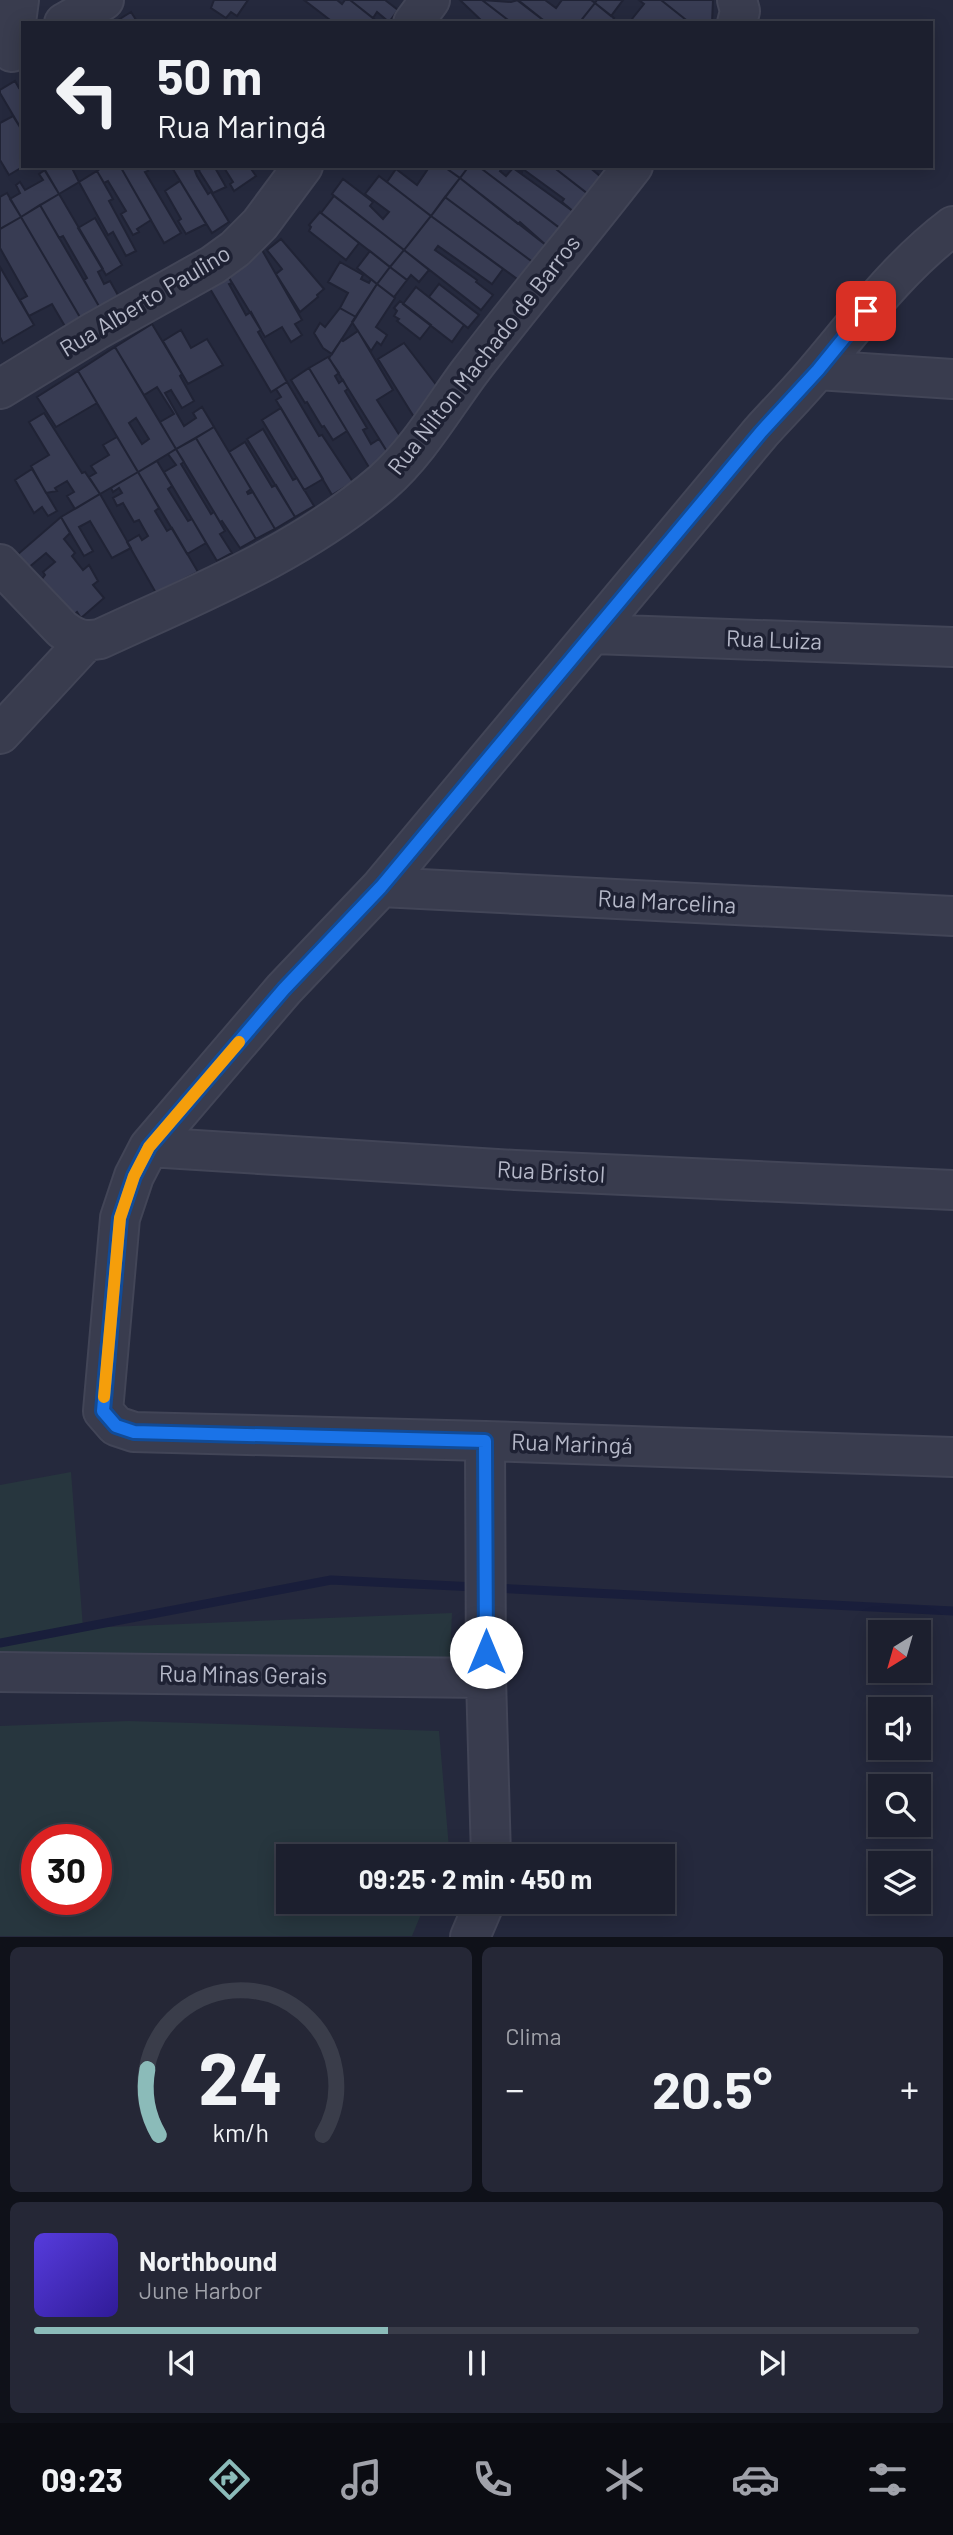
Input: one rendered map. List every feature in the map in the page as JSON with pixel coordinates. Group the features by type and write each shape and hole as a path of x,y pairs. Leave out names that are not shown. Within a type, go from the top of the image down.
{"street":[{"path":"11,52 19,0"},
{"path":"67,21 104,0"},
{"path":"414,21 430,0"},
{"name":"Rua Alberto Paulino","path":"0,389 95,331 213,265 260,224 302,168"},
{"name":"Rua Nilton Machado de Barros","path":"86,641 100,639 194,598 259,564 328,522 384,482 424,437 469,373 631,168"},
{"path":"149,1147 284,989 381,887 752,442 818,370 881,291 932,242 953,226"},
{"path":"818,370 953,379"},
{"path":"0,564 62,629 72,637 86,641 0,734"},
{"name":"Rua Luiza","path":"594,634 953,647"},
{"name":"Rua Marcelina","path":"381,887 953,916"},
{"name":"Rua Bristol","path":"149,1147 514,1170 953,1190"},
{"name":"Rua Maringá","path":"149,1147 134,1176 120,1218 103,1411 109,1420 123,1430 953,1457"},
{"path":"485,1441 486,1678 491,1844"},
{"name":"Rua Minas Gerais","path":"0,1672 486,1678"},
{"path":"470,1937 480,1914"}],"shaded area":[{"path":"71,1472 83,1628 452,1613 450,1658 0,1658 0,1485"},
{"path":"128,1721 439,1731 449,1844 276,1844 276,1914 421,1914 412,1936 0,1936 0,1726"}],"building":[{"path":"214,0 248,0 237,16 231,12 226,18 211,8"},
{"path":"304,0 337,0 342,4 345,0 350,0 376,21 331,21"},
{"path":"350,0 385,0 398,10 390,21 377,12 373,18"},
{"path":"460,0 482,0 509,21 482,21"},
{"path":"482,0 518,0 544,21 509,21"},
{"path":"517,0 545,0 556,8 562,0 591,0 595,3 581,21 544,21"},
{"path":"597,0 623,0 611,16 595,3"},
{"path":"639,0 661,0 687,21 634,21 632,19 644,4"},
{"path":"661,0 713,0 712,21 687,21"},
{"path":"595,3 614,18 612,21 581,21"},
{"path":"131,12 137,21 117,21"},
{"path":"15,81 21,88 21,129 0,93 0,90"},
{"path":"13,116 21,129 21,168 9,175 0,160 0,123"},
{"path":"43,168 72,168 79,182 59,194"},
{"path":"101,168 121,168 151,220 137,229 139,232 133,235 121,214 126,211 108,181 104,183 97,171"},
{"path":"121,168 147,168 148,171 145,172 181,233 164,243"},
{"path":"172,168 199,170 195,171 197,176 208,194 211,192 229,222 212,233"},
{"path":"197,168 215,168 226,187 213,193"},
{"path":"224,168 250,168 256,176 234,191 230,184 233,182"},
{"path":"429,168 446,168 460,178 431,216 387,182 396,169 417,185"},
{"path":"446,168 468,168 460,178"},
{"path":"468,168 481,168 561,229 547,246 520,222 518,224 460,178"},
{"path":"481,168 502,168 500,171 506,176 513,168 574,212 561,229"},
{"path":"517,168 555,168 588,194 574,212 562,202 564,199 523,169 522,172"},
{"path":"555,168 590,168 601,177 588,194"},
{"path":"45,170 59,194 21,217 10,199 20,193 16,185 20,182 25,190 43,180 39,174"},
{"path":"97,171 113,199 109,201 136,251 126,256 113,232 108,235 79,182"},
{"path":"379,176 431,216 404,250 332,194 343,179 373,202 370,206 383,219 389,212 365,194"},
{"path":"460,178 547,246 534,263 445,197"},
{"path":"180,181 206,224 186,234 165,191"},
{"path":"7,193 21,217 0,229 0,197"},
{"path":"59,194 103,269 98,272 104,284 110,281 119,297 100,308 84,280 87,278 63,236 59,238 40,205"},
{"path":"334,196 404,250 390,267 321,213"},
{"path":"445,197 534,263 520,281 431,216"},
{"path":"40,205 100,308 81,319 21,217"},
{"path":"320,212 359,243 346,260 309,231 309,225"},
{"path":"431,216 503,269 492,284 438,246 435,250 493,295 481,310 404,250"},
{"path":"21,217 81,319 66,328 52,304 29,316 20,300 27,296 0,248 0,229"},
{"path":"95,218 122,265 106,275 78,228"},
{"path":"281,239 324,289 300,312 276,274 282,269 267,250"},
{"path":"262,250 302,320 295,324 302,335 291,342 282,327 265,337 228,276"},
{"path":"404,250 429,270 419,282 411,275 407,280 390,267"},
{"path":"370,251 390,267 377,284 357,268"},
{"path":"340,262 363,275 361,279 369,283 371,279 377,284 356,317 340,308 348,293 328,282"},
{"path":"0,267 34,325 3,343 0,337"},
{"path":"390,267 407,280 394,297 377,284"},
{"path":"228,276 232,283 229,284 246,315 251,312 261,330 258,332 287,382 271,392 209,287"},
{"path":"377,284 395,298 376,327 387,335 381,345 377,342 371,351 352,322"},
{"path":"439,284 479,315 468,328 429,297"},
{"path":"416,287 464,325 452,342 403,304"},
{"path":"400,301 431,325 420,339 394,316 397,311 394,308"},
{"path":"340,308 356,317 332,354 323,348 314,333 320,323 325,327"},
{"path":"152,324 182,374 180,376 194,401 182,408 171,390 165,393 184,426 196,418 193,413 202,407 214,427 176,449 160,422 174,414 157,387 144,395 115,347"},
{"path":"181,330 191,348 207,339 223,365 188,384 163,341"},
{"path":"358,331 393,390 377,400 400,436 388,453 329,358 341,340"},
{"path":"404,343 437,386 414,417 378,359"},
{"path":"115,347 176,449 138,472 78,371","holes":["136,418 149,439 142,444 129,423"]},
{"path":"328,357 339,373 335,376 339,383 343,380 348,389 345,391 367,428 363,430 371,444 379,439 388,453 370,469 309,368"},
{"path":"309,368 347,431 333,440 291,380"},
{"path":"78,371 97,403 56,427 37,397"},
{"path":"287,382 319,436 322,435 353,482 332,495 276,400 281,397 276,389"},
{"path":"281,408 323,479 304,490 262,420"},
{"path":"44,413 82,473 85,472 100,494 75,509 67,496 74,492 67,481 55,488 57,491 46,493 31,466 49,455 29,422"},
{"path":"214,427 251,489 248,494 253,492 275,529 256,539 196,438"},
{"path":"263,429 293,480 297,478 314,506 295,517 247,439"},
{"path":"117,437 138,472 100,494 89,477 96,473 91,466 109,455 103,445"},
{"path":"196,438 256,539 240,548 222,521 220,522 176,449"},
{"path":"245,442 272,487 276,485 295,517 275,529 229,452"},
{"path":"176,449 184,462 181,464 211,514 214,512 225,531 220,534 232,553 217,561 164,472 176,465 168,454"},
{"path":"157,461 172,486 168,489 188,521 192,519 206,543 187,554 138,472"},
{"path":"32,469 57,511 48,516 42,507 34,513 15,480"},
{"path":"138,472 159,508 155,511 167,531 172,528 198,572 156,593 127,542 139,535 142,540 148,536 139,520 134,522 123,503 117,506 113,498 122,493 119,488 113,492 111,488"},
{"path":"100,494 131,548 112,558 90,521 79,527 93,551 84,556 61,517"},
{"path":"61,517 70,533 64,539 75,553 72,556 83,570 89,565 98,581 93,585 104,598 81,618 77,612 67,620 39,583 45,575 43,572 55,562 46,553 28,568 17,555"}],"waterway":[{"path":"0,1643 331,1580 476,1587"},
{"path":"493,1588 953,1611"}],"slow traffic":[{"path":"104,1397 120,1218 134,1176 149,1147 239,1042"}],"route":[{"path":"486,1652 485,1441 134,1432 123,1430 106,1417 103,1411 105,1379 120,1218 134,1176 149,1147 284,989 381,887 761,432 818,370 866,311"}]}
